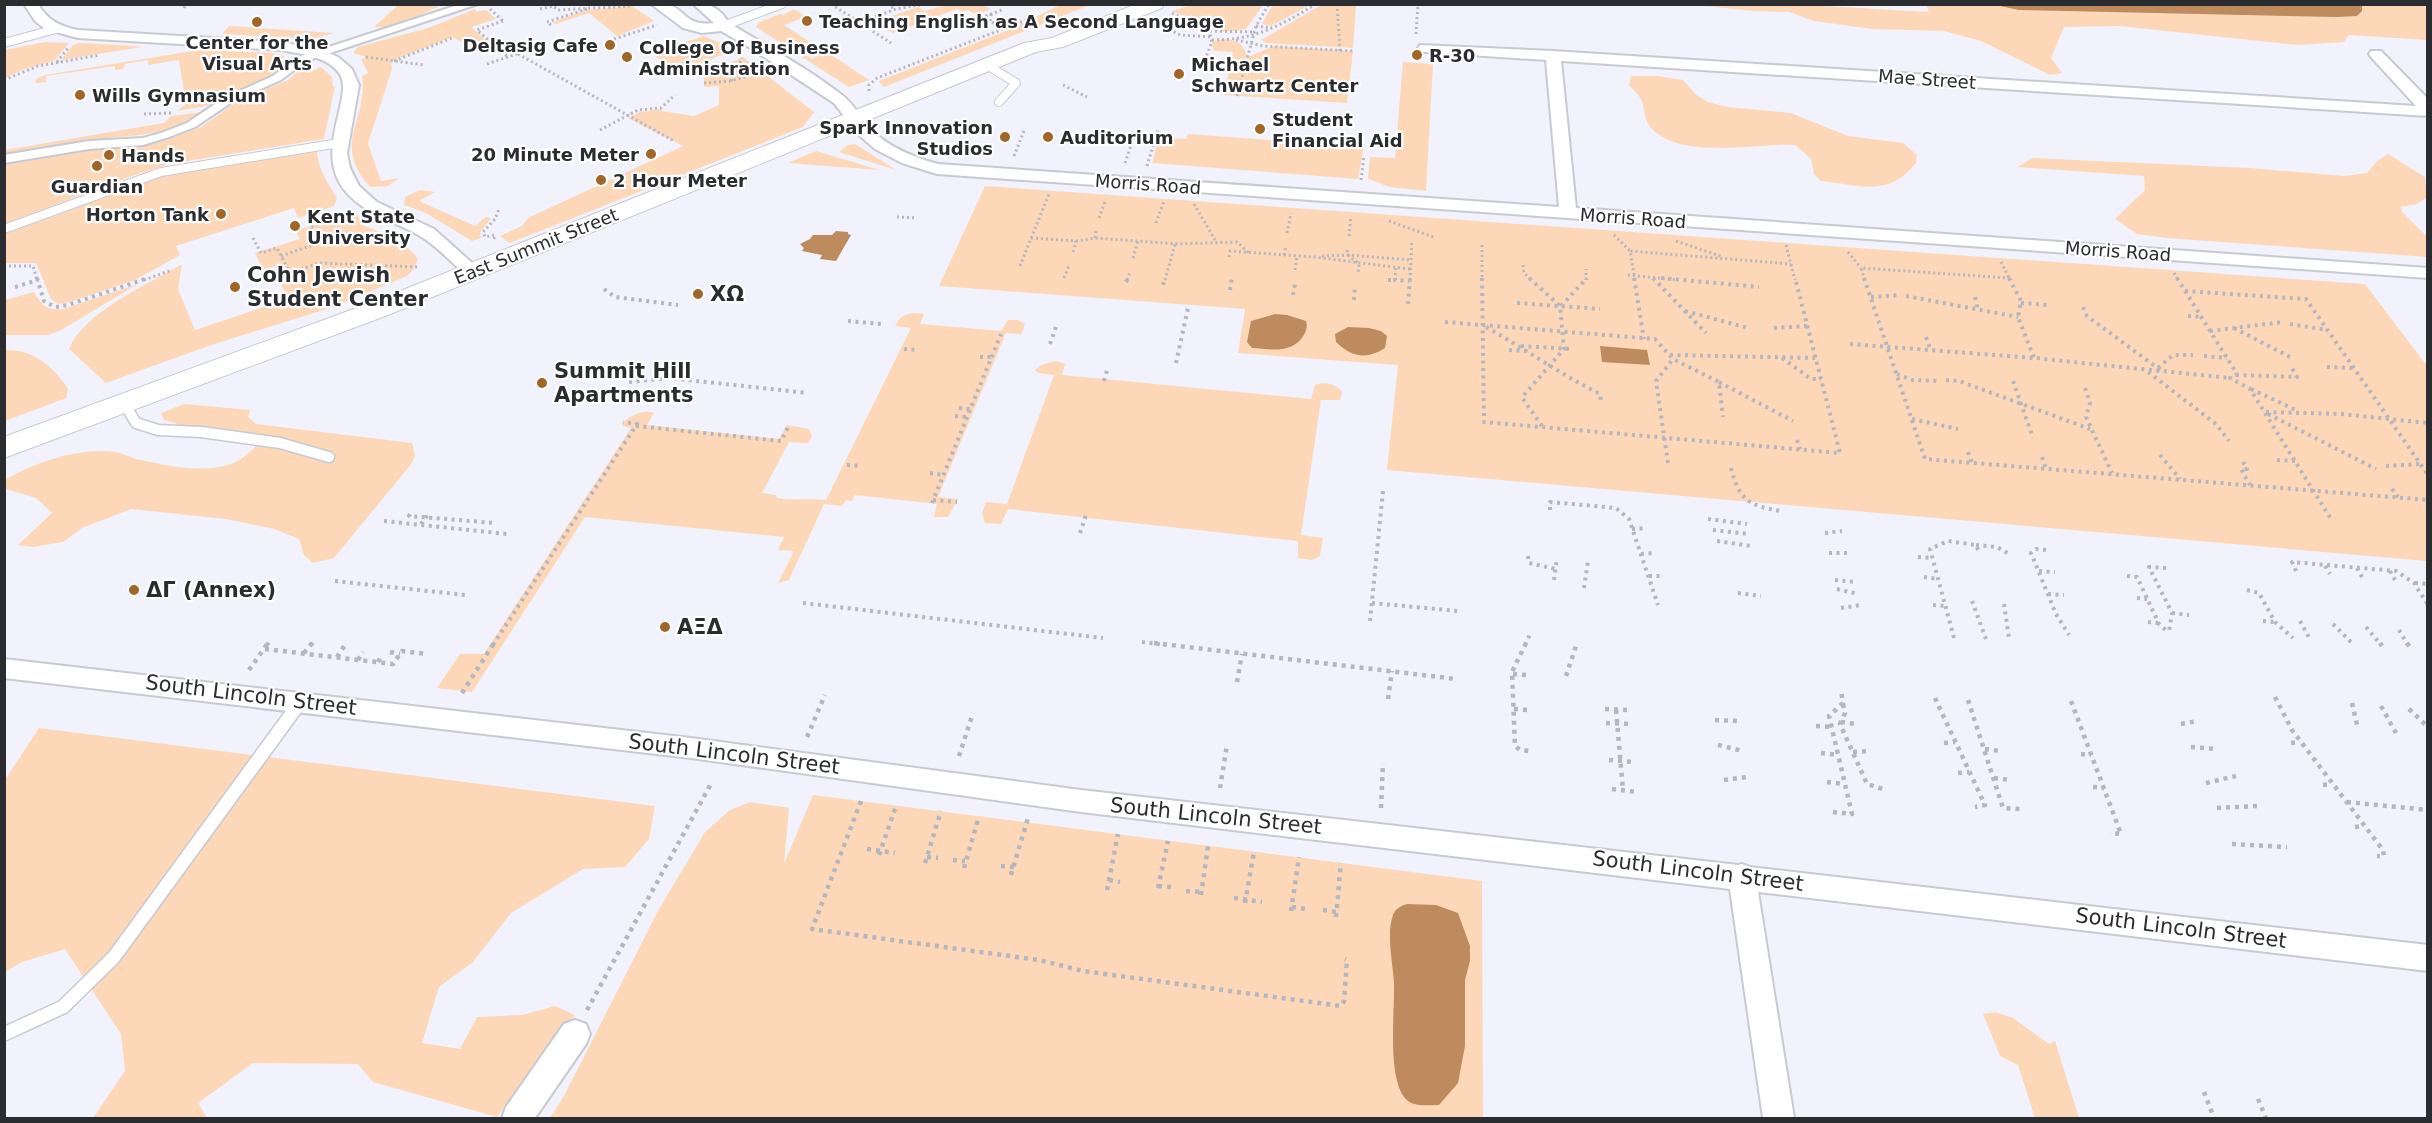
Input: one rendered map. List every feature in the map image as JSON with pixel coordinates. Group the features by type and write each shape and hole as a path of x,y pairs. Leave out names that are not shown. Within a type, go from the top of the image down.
{"main road":[{"name":"East Summit Street","path":"1031,47 1045,36 1120,4"},
{"name":"East Summit Street","path":"4,448 379,309 1031,47 1056,43 1160,7"}],"street":[{"path":"31,4 42,22 56,29 78,34 281,46 317,53 333,60 344,69 351,85 339,143 342,168 352,188 371,206 428,233 472,271"},
{"path":"426,20 450,4"},
{"path":"4,159 89,146 142,141 165,135 191,125 219,106 263,86 302,59 374,38 473,4"},
{"path":"658,4 695,29 706,30 723,26"},
{"name":"Morris Road","path":"700,4 718,17 723,26 785,63 839,100 864,131 892,152 909,161 938,169 2427,273"},
{"name":"Mae Street","path":"1425,42 1553,55 2427,110"},
{"path":"2376,54 2427,110"},
{"path":"1553,55 1568,214"},
{"name":"South Lincoln Street","path":"4,668 691,748 1035,794 2427,958"},
{"path":"1742,876 1778,1119"},
{"path":"517,1119 575,1034"}],"lane":[{"path":"723,26 782,4"},
{"path":"4,43 56,29"},
{"path":"987,65 1016,82 999,102"},
{"path":"4,229 161,172 339,143"},
{"path":"124,403 136,423 158,430 201,432 280,443 329,457"},
{"path":"4,1034 63,1007 114,957 301,701"}],"path":[{"path":"587,9 589,4"},
{"path":"831,4 891,43"},
{"path":"887,4 896,9"},
{"path":"860,23 896,9 925,4"},
{"path":"1237,96 1256,26 1269,4"},
{"path":"1165,27 1180,35 1236,40 1275,28 1316,4"},
{"path":"1337,4 1340,51"},
{"path":"1418,4 1416,36 1425,42"},
{"path":"540,9 555,5 558,10 632,6"},
{"path":"1160,7 1209,31 1255,32"},
{"path":"551,25 547,22 587,9"},
{"path":"981,18 1005,9"},
{"path":"992,14 990,22 1006,28"},
{"path":"499,16 504,22 477,30 508,57"},
{"path":"870,95 869,85 877,78 1034,18"},
{"path":"614,39 657,24"},
{"path":"1256,26 1275,28"},
{"path":"1206,60 1212,39 1209,31"},
{"path":"394,62 452,38"},
{"path":"1236,40 1251,45 1353,51"},
{"path":"488,64 520,53 674,141"},
{"path":"4,80 38,66 104,54"},
{"path":"367,57 424,65"},
{"path":"731,81 743,57"},
{"path":"705,83 731,81 751,76 785,63"},
{"path":"1063,85 1087,97"},
{"path":"1226,86 1240,86"},
{"path":"600,130 638,111 661,108 675,95"},
{"path":"144,114 174,113"},
{"path":"1014,156 1025,128"},
{"path":"1142,184 1158,130"},
{"path":"1124,163 1134,136"},
{"path":"1020,266 1050,190"},
{"path":"1100,218 1109,194"},
{"path":"1156,224 1165,198"},
{"path":"1192,200 1215,240"},
{"path":"1287,233 1292,207"},
{"path":"493,246 495,235 485,237 483,232 495,219 499,209"},
{"path":"281,256 319,243 310,227 354,212"},
{"path":"897,217 917,218"},
{"path":"1386,220 1436,238"},
{"path":"1349,236 1350,221"},
{"path":"1609,229 1630,251 1644,339"},
{"path":"1095,238 1096,231"},
{"path":"1152,242 1154,237"},
{"path":"253,238 261,253 277,248 289,273 319,263 420,267"},
{"path":"1031,238 1077,241 1095,238 1175,244 1215,240 1237,242 1249,252"},
{"path":"1674,240 1730,259"},
{"path":"1073,252 1077,241"},
{"path":"1133,258 1138,241"},
{"path":"1408,304 1412,241"},
{"path":"1482,245 1484,422 1840,453 1785,241"},
{"path":"1163,285 1175,244"},
{"path":"1841,245 1861,268 1925,459 2427,500"},
{"path":"1284,255 1286,246"},
{"path":"1347,250 1348,255 1359,264"},
{"path":"1229,257 1230,251 1249,252 1314,257 1410,269"},
{"path":"1630,251 1791,264"},
{"path":"1314,257 1348,255 1411,260"},
{"path":"1295,270 1298,256"},
{"path":"1998,256 2021,303 2018,317 2034,358"},
{"path":"1358,273 1359,264"},
{"path":"1523,265 1524,273 1560,306 1564,349 1523,397 1543,426"},
{"path":"4,266 33,266 45,301 55,307 68,305 172,270"},
{"path":"1064,278 1069,266"},
{"path":"1395,280 1396,267"},
{"path":"1861,268 2009,278"},
{"path":"1560,306 1587,278 1586,269"},
{"path":"2172,269 2237,374 2235,375"},
{"path":"1126,282 1130,272"},
{"path":"1628,275 1759,287"},
{"path":"1230,290 1233,278"},
{"path":"1652,278 1706,333"},
{"path":"15,287 38,280"},
{"path":"1388,280 1409,281"},
{"path":"1293,295 1295,284"},
{"path":"1354,300 1355,287"},
{"path":"604,289 615,297 678,305"},
{"path":"2185,291 2306,299 2427,475"},
{"path":"1871,297 1901,296"},
{"path":"1906,296 2018,317"},
{"path":"1975,297 1977,306 1975,310"},
{"path":"1517,303 1600,309"},
{"path":"2021,303 2049,305"},
{"path":"1176,363 1188,308"},
{"path":"2083,308 2087,316 2164,372"},
{"path":"1684,311 1748,328"},
{"path":"2188,316 2201,317"},
{"path":"848,321 881,324"},
{"path":"1445,322 1655,339 1673,359 1792,421"},
{"path":"2210,331 2283,322"},
{"path":"1050,344 1056,324"},
{"path":"2290,324 2327,330"},
{"path":"1482,325 1520,346 1568,378 1599,394 1601,402"},
{"path":"1774,328 1807,326"},
{"path":"2234,328 2292,358"},
{"path":"957,502 932,502 1001,334"},
{"path":"1926,337 1931,351"},
{"path":"1850,344 2034,358 2230,378 2302,413"},
{"path":"1520,346 1571,350"},
{"path":"904,349 916,350"},
{"path":"1509,350 1528,352"},
{"path":"1670,355 1815,358"},
{"path":"2158,368 2173,355 2193,355"},
{"path":"2204,356 2227,358"},
{"path":"980,357 992,357"},
{"path":"1782,357 1811,379 1821,380"},
{"path":"1668,463 1656,381 1673,359"},
{"path":"2230,378 2235,375 2297,376 2290,365"},
{"path":"1104,381 1108,367"},
{"path":"2327,367 2354,368"},
{"path":"2147,371 2216,424 2229,441"},
{"path":"1897,374 1912,380 1940,381"},
{"path":"629,382 669,378 808,393"},
{"path":"1946,380 1972,385 2090,429"},
{"path":"2013,381 2033,438"},
{"path":"1719,382 1723,417"},
{"path":"2085,388 2090,397 2086,417 2112,473"},
{"path":"2250,389 2331,519"},
{"path":"959,408 970,409"},
{"path":"2265,412 2427,423"},
{"path":"2265,412 2376,469"},
{"path":"955,416 967,417"},
{"path":"1912,419 1958,429"},
{"path":"623,422 638,424 636,426"},
{"path":"636,426 781,441 789,425"},
{"path":"462,693 636,426"},
{"path":"1797,440 1800,449"},
{"path":"1968,452 1972,463"},
{"path":"2160,455 2181,480"},
{"path":"2043,457 2046,469"},
{"path":"2277,460 2296,461"},
{"path":"2243,462 2247,469 2241,469 2250,486"},
{"path":"2386,466 2420,464"},
{"path":"847,465 860,466"},
{"path":"1731,468 1736,489 1754,507 1781,511"},
{"path":"930,473 943,475"},
{"path":"2392,489 2398,497"},
{"path":"1370,621 1383,491"},
{"path":"1550,510 1550,502 1616,508 1629,519 1658,605"},
{"path":"420,525 430,512"},
{"path":"410,514 409,516 426,518 495,525 495,523"},
{"path":"1080,533 1086,515"},
{"path":"1708,519 1747,524"},
{"path":"384,521 507,534"},
{"path":"1632,529 1645,528"},
{"path":"1713,530 1749,534"},
{"path":"1825,533 1842,531"},
{"path":"1717,541 1751,546"},
{"path":"1954,638 1930,549 1948,541 1997,546 2011,555"},
{"path":"1976,544 1979,552"},
{"path":"2046,550 2036,549 2031,553 2056,614 2069,635"},
{"path":"1641,554 1654,553"},
{"path":"1829,553 1848,553"},
{"path":"1528,556 1529,563 1556,569"},
{"path":"1918,557 1933,558"},
{"path":"1554,580 1557,558"},
{"path":"1584,588 1588,561"},
{"path":"2296,571 2292,562 2396,571 2414,583 2427,605"},
{"path":"2325,565 2330,574"},
{"path":"2127,576 2137,577 2159,623 2169,632 2172,613 2149,567 2166,568"},
{"path":"2357,568 2362,577"},
{"path":"2039,571 2055,572"},
{"path":"2389,571 2395,579"},
{"path":"1648,576 1662,576"},
{"path":"1924,578 1938,579"},
{"path":"1835,580 1855,582"},
{"path":"335,582 465,596"},
{"path":"2414,583 2427,584"},
{"path":"1837,589 1858,594"},
{"path":"2247,590 2259,593 2275,622 2293,638"},
{"path":"1738,593 1761,596"},
{"path":"2048,594 2064,595"},
{"path":"2137,598 2147,599"},
{"path":"1972,601 1986,639"},
{"path":"803,603 1103,638"},
{"path":"1372,603 1458,611"},
{"path":"2004,604 2009,638"},
{"path":"1841,608 1861,605"},
{"path":"1933,605 1945,606"},
{"path":"2172,613 2189,615"},
{"path":"2263,621 2275,622"},
{"path":"2300,621 2310,639"},
{"path":"2148,622 2159,623"},
{"path":"2333,624 2352,643"},
{"path":"2366,627 2382,646"},
{"path":"2399,630 2410,649"},
{"path":"1530,751 1520,750 1515,746 1513,674 1531,632"},
{"path":"249,670 270,641"},
{"path":"304,654 313,642"},
{"path":"1142,642 1456,679"},
{"path":"337,657 345,645"},
{"path":"1566,676 1576,646"},
{"path":"265,649 393,664 402,651 427,654"},
{"path":"358,660 363,652"},
{"path":"390,652 400,654"},
{"path":"378,662 382,654"},
{"path":"1237,682 1242,654"},
{"path":"1388,699 1392,671"},
{"path":"1513,674 1527,675"},
{"path":"1840,690 1845,713 1841,723 1867,784 1886,790"},
{"path":"807,737 825,695"},
{"path":"2275,697 2292,730 2383,850 2384,856 2377,856"},
{"path":"1935,698 1985,806 1975,807"},
{"path":"1968,700 2003,808 2020,809"},
{"path":"2071,701 2121,834 2109,833"},
{"path":"1833,812 1852,814 1829,717 1843,703"},
{"path":"2352,703 2358,729"},
{"path":"2381,706 2396,733"},
{"path":"1514,709 1528,710"},
{"path":"1605,709 1629,710"},
{"path":"2409,709 2427,727"},
{"path":"1616,710 1623,790"},
{"path":"959,756 973,713"},
{"path":"1715,720 1738,721"},
{"path":"2181,724 2197,721"},
{"path":"1606,723 1631,724"},
{"path":"1841,723 1856,724"},
{"path":"1816,726 1832,727"},
{"path":"1944,743 1955,742"},
{"path":"2291,743 2301,742"},
{"path":"1718,744 1743,751"},
{"path":"1220,788 1227,745"},
{"path":"2191,747 2217,749"},
{"path":"1984,749 2001,750"},
{"path":"1853,752 1869,751"},
{"path":"1821,753 1838,755"},
{"path":"2081,754 2091,755"},
{"path":"1609,759 1634,762"},
{"path":"1381,808 1383,764"},
{"path":"1958,773 1969,772"},
{"path":"2206,783 2236,776"},
{"path":"1724,780 1747,777"},
{"path":"1994,778 2010,780"},
{"path":"575,1034 712,782"},
{"path":"1827,782 1845,784"},
{"path":"2323,785 2333,784"},
{"path":"2093,787 2104,788"},
{"path":"1612,789 1637,792"},
{"path":"1011,875 1035,794"},
{"path":"861,801 812,929 1039,960 1083,970 1341,1006 1344,1001 1346,980 1347,960 1345,959"},
{"path":"2346,802 2427,810"},
{"path":"880,853 896,806"},
{"path":"2217,808 2257,806"},
{"path":"925,863 941,812"},
{"path":"964,868 979,816"},
{"path":"2355,827 2365,826"},
{"path":"1107,890 1118,834"},
{"path":"1168,841 1158,887 1171,887"},
{"path":"2232,844 2287,847"},
{"path":"1186,891 1201,893 1208,846"},
{"path":"867,849 880,853 895,853"},
{"path":"1246,902 1254,852"},
{"path":"927,857 938,858"},
{"path":"1299,857 1291,909 1306,909"},
{"path":"953,860 965,861"},
{"path":"1323,910 1336,914 1341,863"},
{"path":"1001,866 1014,867"},
{"path":"1109,880 1120,882"},
{"path":"1234,898 1246,902 1262,902"},
{"path":"2204,1092 2214,1119"},
{"path":"2258,1099 2266,1119"}],"shaded area":[{"path":"2427,4 2427,40 2349,35 2344,42 2298,45 2119,26 2064,27 2051,58 2062,73 2050,75 1981,41 1944,31 1872,29 1814,21 1789,12 1696,5 1808,5 1929,12 1926,5"},
{"path":"398,5 442,5 392,28 374,27"},
{"path":"947,5 982,5 991,9 976,15 968,10 962,12 957,9 893,33 873,22 918,7 924,11"},
{"path":"1060,5 1090,5 884,87 879,81 1011,29"},
{"path":"1191,5 1263,5 1246,29 1225,31 1215,30 1172,11"},
{"path":"1273,5 1310,5 1271,26 1265,25 1262,23"},
{"path":"1321,5 1356,6 1353,48 1266,43 1261,40"},
{"path":"1995,5 2362,5 2362,11 2357,16 2337,17 2019,10"},
{"path":"632,6 654,21 617,36 589,13 556,24 553,22 586,10"},
{"path":"475,9 476,12 486,10 496,19 471,27 494,47 481,52 452,37 391,61 392,69 368,143 381,181 399,178 388,186 370,187 353,157 352,144 360,106 362,76 368,73 361,59 366,57 353,53 358,47 431,27"},
{"path":"794,9 806,17 784,25 816,46 798,49 803,53 799,55 756,27 758,23"},
{"path":"229,26 334,33 311,39 222,34"},
{"path":"704,36 727,46 731,51 702,63 665,69 662,67 666,64 651,53"},
{"path":"1223,39 1239,43 1248,57 1274,46 1353,51 1347,103 1224,95 1233,52 1214,51 1212,42"},
{"path":"45,42 69,43 54,61 24,69 5,78 5,50"},
{"path":"79,43 142,47 61,60 73,45"},
{"path":"199,50 273,53 285,56 279,62 282,66 263,83 227,96 212,105 177,111 186,104 179,60 148,65 148,60 125,64 123,69 115,70 115,66 46,76 46,82 35,83 36,79 45,75"},
{"path":"825,51 869,80 849,87 802,57 806,55 812,59"},
{"path":"743,57 814,112 803,127 510,243 500,236 522,226 528,218 683,146 628,118 640,112 662,109 661,111 694,116 719,105 719,86 704,87 704,78 713,70"},
{"path":"1403,62 1433,64 1426,191 1390,187 1368,179 1370,157 1395,158"},
{"path":"321,67 332,77 333,87 335,86 324,139 169,164 5,224 5,163 106,148 130,148 181,134 201,127 239,100 288,80 300,69 308,73"},
{"path":"1631,76 1657,76 1683,80 1695,94 1708,102 1727,107 1791,113 1848,136 1903,143 1917,155 1916,163 1895,181 1873,187 1821,181 1814,174 1811,159 1795,145 1720,148 1682,144 1666,139 1649,126 1641,99 1629,85"},
{"path":"203,112 192,120 156,132 5,155 5,150 164,123 171,116"},
{"path":"1188,134 1364,147 1358,179 1152,163 1157,145 1165,143 1168,138 1186,139"},
{"path":"854,144 896,170 839,152 848,145"},
{"path":"317,151 321,170 337,198 334,206 298,218 294,208 176,246 180,255 135,280 58,304 51,299 36,263 5,263 5,234 169,174"},
{"path":"816,151 879,170 788,163"},
{"path":"2388,154 2425,177 2427,197 2417,204 2401,207 2402,212 2427,237 2427,257 2137,234 2115,219 2145,190 2144,176 2018,167 2032,158 2249,168 2344,176 2367,173 2377,161"},
{"path":"985,186 2365,284 2427,366 2427,561 1387,470 1398,365 1238,353 1245,309 939,286"},
{"path":"420,190 435,192 419,201 475,226 486,217 491,218 480,232 481,238 472,241 426,213 404,205 405,197"},
{"path":"354,212 361,224 407,247 418,259 414,269 407,276 327,309 211,345 106,383 69,349 88,323 102,311 182,264 178,289 195,330 288,299 281,284 290,280 282,264 263,270 255,253 300,239 295,231"},
{"path":"836,231 848,232 851,235 836,261 820,259 822,255 802,251 804,248 800,244 813,235 832,235"},
{"path":"138,284 61,330 48,335 5,335 5,300 34,292 45,306 52,309 63,309"},
{"path":"914,313 924,314 920,324 1001,331 1008,320 1018,320 1025,324 1021,334 1006,333 938,497 958,499 948,517 934,517 937,504 855,495 852,501 846,500 842,506 824,504 789,580 778,583 794,551 778,550 784,537 585,517 472,692 437,688 460,654 484,654 631,428 623,426 625,421 636,414 650,412 654,413 647,425 779,439 787,425 809,429 812,436 808,443 789,442 762,493 776,495 777,498 783,499 826,500 911,328 895,326 903,317"},
{"path":"1275,314 1306,321 1307,326 1302,338 1285,348 1252,348 1247,342 1251,321"},
{"path":"1348,327 1381,331 1387,336 1385,348 1366,355 1347,351 1336,342 1335,334"},
{"path":"1600,346 1647,350 1650,365 1602,362"},
{"path":"5,350 25,352 49,366 68,389 66,398 5,421"},
{"path":"1056,361 1065,364 1062,375 1311,399 1315,385 1326,383 1337,387 1342,392 1340,400 1321,400 1301,535 1323,538 1320,556 1312,560 1298,558 1298,541 1008,509 1001,524 985,523 982,513 986,502 1007,504 1054,375 1039,373 1035,370 1041,365"},
{"path":"184,404 250,410 248,417 256,424 412,443 415,455 412,463 334,558 313,563 304,555 299,539 274,529 226,519 131,509 82,528 63,542 33,547 18,545 52,513 36,498 6,489 5,480 28,468 66,455 93,451 118,453 177,467 221,467 245,456 265,436 185,426 164,420 161,413"},
{"path":"39,728 655,806 649,839 625,867 583,869 511,913 473,962 439,987 422,1043 460,1049 477,1017 522,1015 555,1006 575,1015 497,1117 373,1082 358,1064 253,1063 198,1103 207,1118 93,1118 125,1071 121,1034 65,949 22,962 5,972 5,780"},
{"path":"813,795 1482,881 1483,1118 550,1118 565,1094 659,909 705,832 730,810 750,802 789,808 784,864"},
{"path":"1407,904 1436,905 1458,913 1470,946 1470,961 1465,980 1465,1046 1458,1083 1439,1105 1419,1105 1408,1101 1401,1092 1394,1063 1394,984 1390,931 1394,913"},
{"path":"1995,1012 2013,1018 2049,1044 2055,1041 2079,1118 2035,1118 2018,1065 2000,1056 1983,1014"}],"place":[{"name":"Teaching English as A Second Language","path":"807,21"},
{"name":"Center for the Visual Arts","path":"257,22"},
{"name":"Deltasig Cafe","path":"610,45"},
{"name":"R-30","path":"1417,55"},
{"name":"College Of Business Administration","path":"627,57"},
{"name":"Michael Schwartz Center","path":"1179,74"},
{"name":"Wills Gymnasium","path":"80,95"},
{"name":"Student Financial Aid","path":"1260,129"},
{"name":"Spark Innovation Studios","path":"1005,137"},
{"name":"Auditorium","path":"1048,137"},
{"name":"20 Minute Meter","path":"651,154"},
{"name":"Hands","path":"109,155"},
{"name":"Guardian","path":"97,166"},
{"name":"2 Hour Meter","path":"601,180"},
{"name":"Horton Tank","path":"221,214"},
{"name":"Kent State University","path":"295,226"},
{"name":"Cohn Jewish Student Center","path":"235,287"},
{"name":"ΧΩ","path":"698,294"},
{"name":"Summit Hill Apartments","path":"542,383"},
{"name":"ΔΓ (Annex)","path":"134,590"},
{"name":"ΑΞΔ","path":"665,627"}]}
